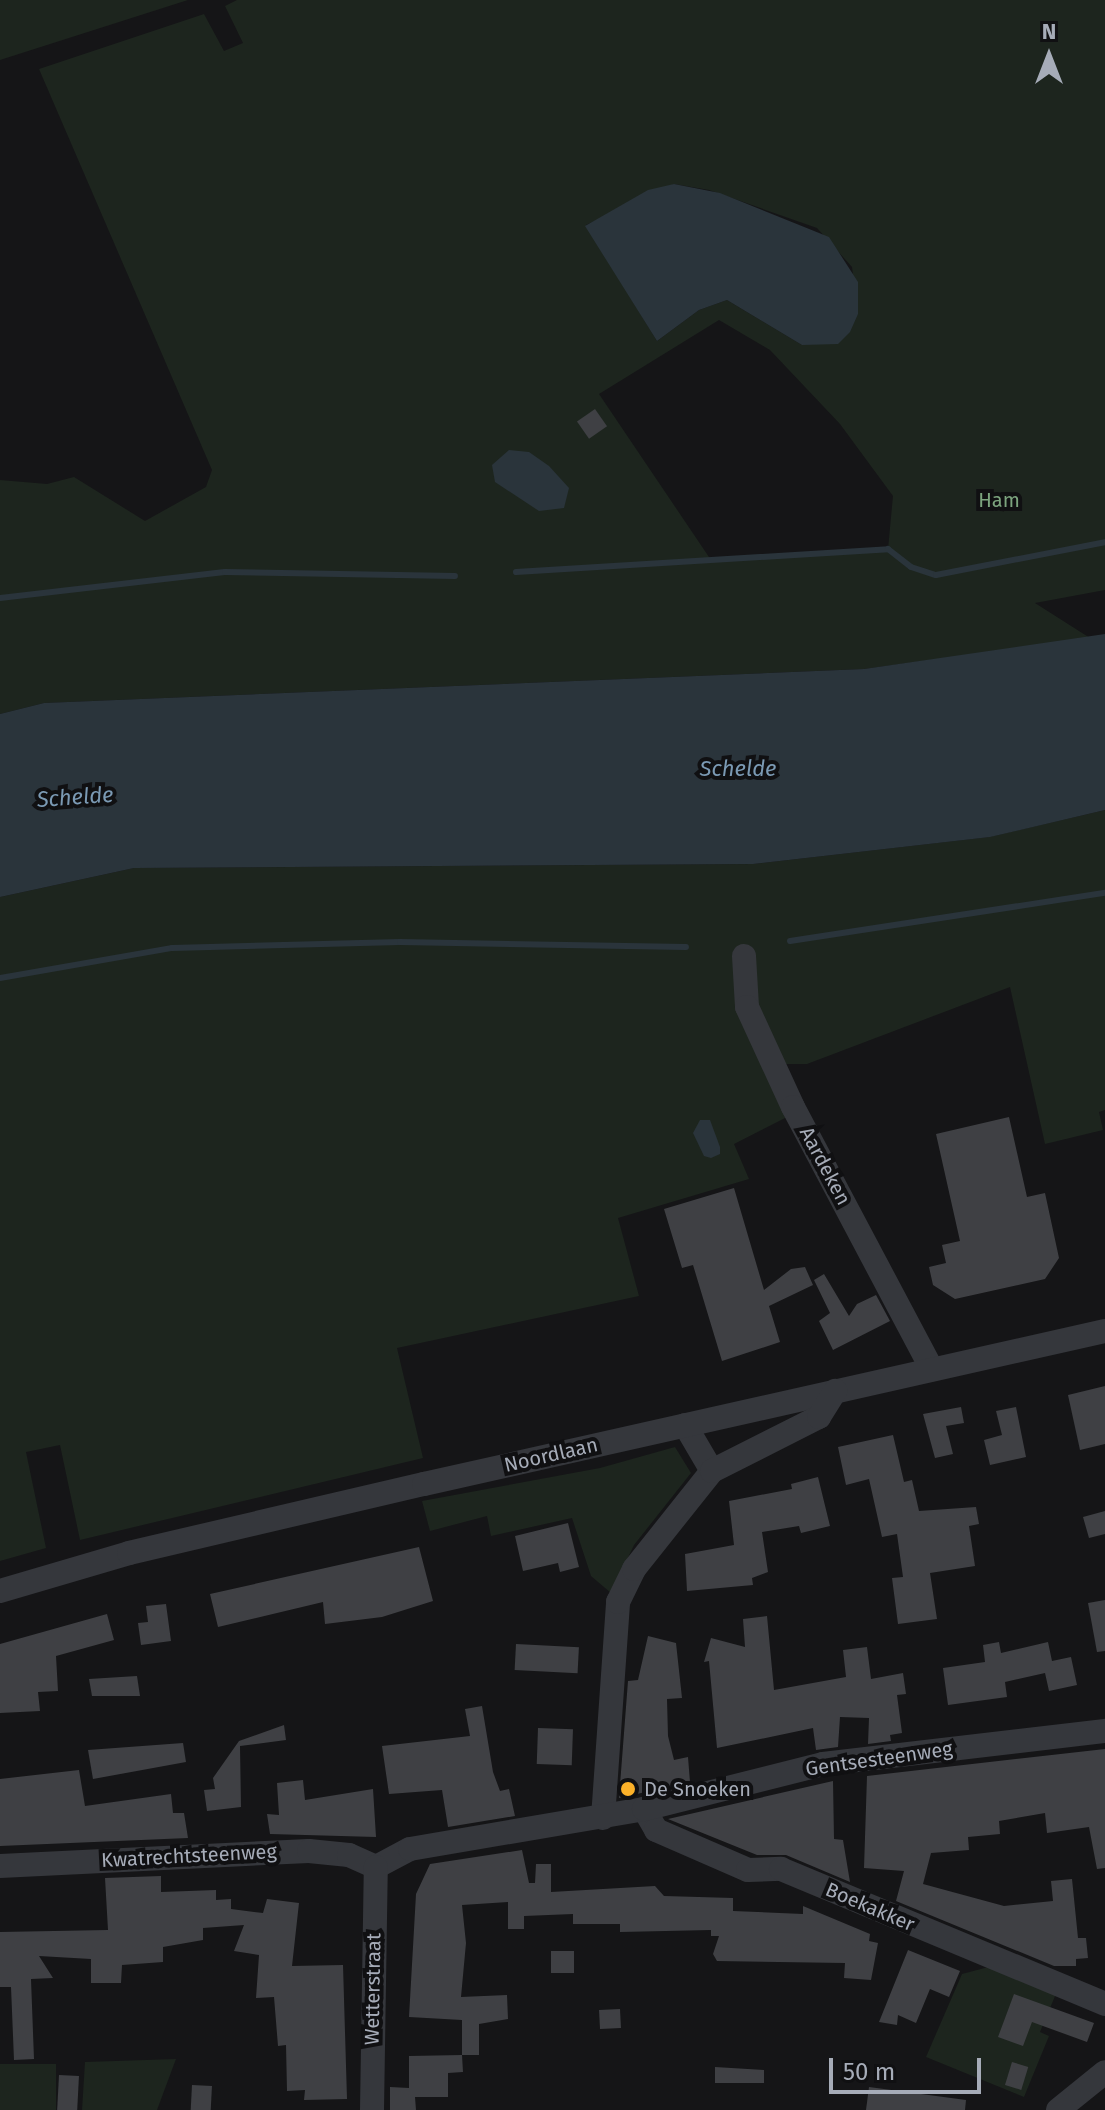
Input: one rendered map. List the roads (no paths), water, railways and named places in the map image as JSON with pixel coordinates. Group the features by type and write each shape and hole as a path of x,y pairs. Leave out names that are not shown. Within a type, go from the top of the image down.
{"street":[{"name":"Aardeken","path":"744,956 747,1007 793,1107 932,1369"},
{"name":"Noordlaan","path":"0,1591 144,1549 1105,1331"},
{"path":"603,1818 618,1602 655,1539 712,1471 819,1417 835,1391"},
{"path":"685,1425 712,1471"},
{"name":"Gentsesteenweg","path":"376,1867 410,1849 603,1818 823,1764 1105,1731"},
{"name":"Boekakker","path":"644,1809 656,1830 748,1870 781,1869 1105,2004"},
{"name":"Kwatrechtsteenweg","path":"0,1866 309,1851 349,1855 376,1867"},
{"name":"Wetterstraat","path":"372,2110 376,1867"},
{"path":"1058,2110 1105,2072"}],"water":[{"path":"674,184 720,193 829,237 858,282 858,314 850,332 838,344 802,345 727,300 699,310 657,341 585,226 648,190"},
{"path":"509,450 529,452 549,466 569,488 564,508 539,511 495,482 492,465"},
{"name":"Schelde","path":"1105,634 1105,810 990,837 753,864 134,868 0,897 0,714 44,703 864,669"},
{"path":"700,1120 710,1120 720,1147 720,1154 711,1158 704,1156 693,1133"}],"waterway":[{"path":"516,572 888,549 911,567 936,575 1105,542"},
{"path":"0,598 225,572 455,576"},
{"path":"790,941 1105,893"},
{"path":"0,978 172,948 400,942 686,947"}],"place":[{"name":"De Snoeken","path":"628,1789"}],"park label":[{"name":"Ham","path":"999,500"}]}
